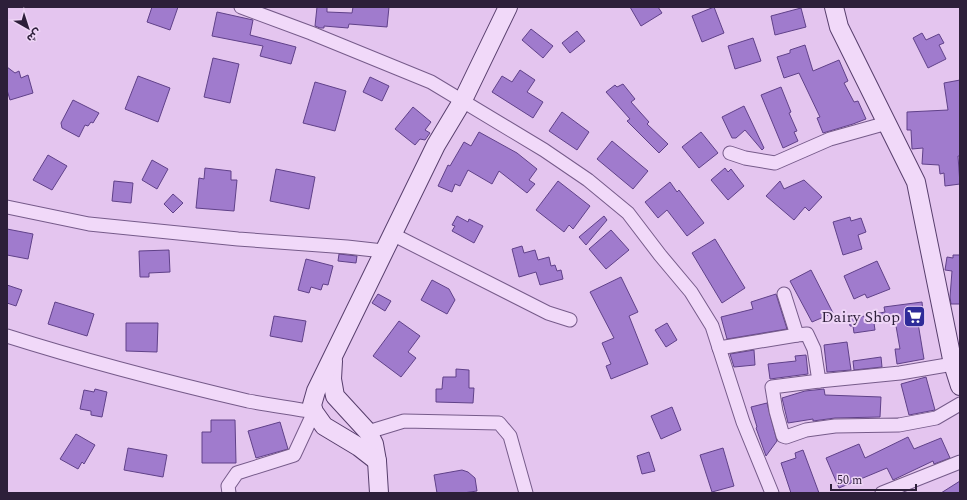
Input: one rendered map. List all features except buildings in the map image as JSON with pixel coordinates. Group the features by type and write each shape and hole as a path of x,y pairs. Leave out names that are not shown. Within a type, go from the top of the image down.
{"street":[{"path":"241,7 311,33 431,82 544,150 582,176 628,213 691,292 712,326 743,422 772,493"},
{"path":"377,461 359,447 324,426 314,412 312,405 316,392 392,234 436,145 463,100 508,7"},
{"path":"834,7 839,27 916,182 953,364 960,386"},
{"path":"730,153 745,158 775,163 830,139 886,122"},
{"path":"7,207 89,224 238,239 384,251"},
{"path":"392,234 548,313 570,320"},
{"path":"784,294 797,335"},
{"path":"719,348 807,334 814,349 819,382"},
{"path":"7,336 57,352 249,401 314,412"},
{"path":"333,358 332,379 335,396 368,432 374,444 377,461 379,493"},
{"path":"953,364 900,373 772,387 776,411 783,436 786,437 806,430 835,426 900,425 936,418 960,404"},
{"path":"229,493 228,486 237,473 294,456 314,412"},
{"path":"368,432 404,421 499,423 510,436 526,493"},
{"path":"882,493 960,462"},
{"path":"780,493 784,493"}],"place":[{"name":"Dairy Shop","path":"915,316"}]}
